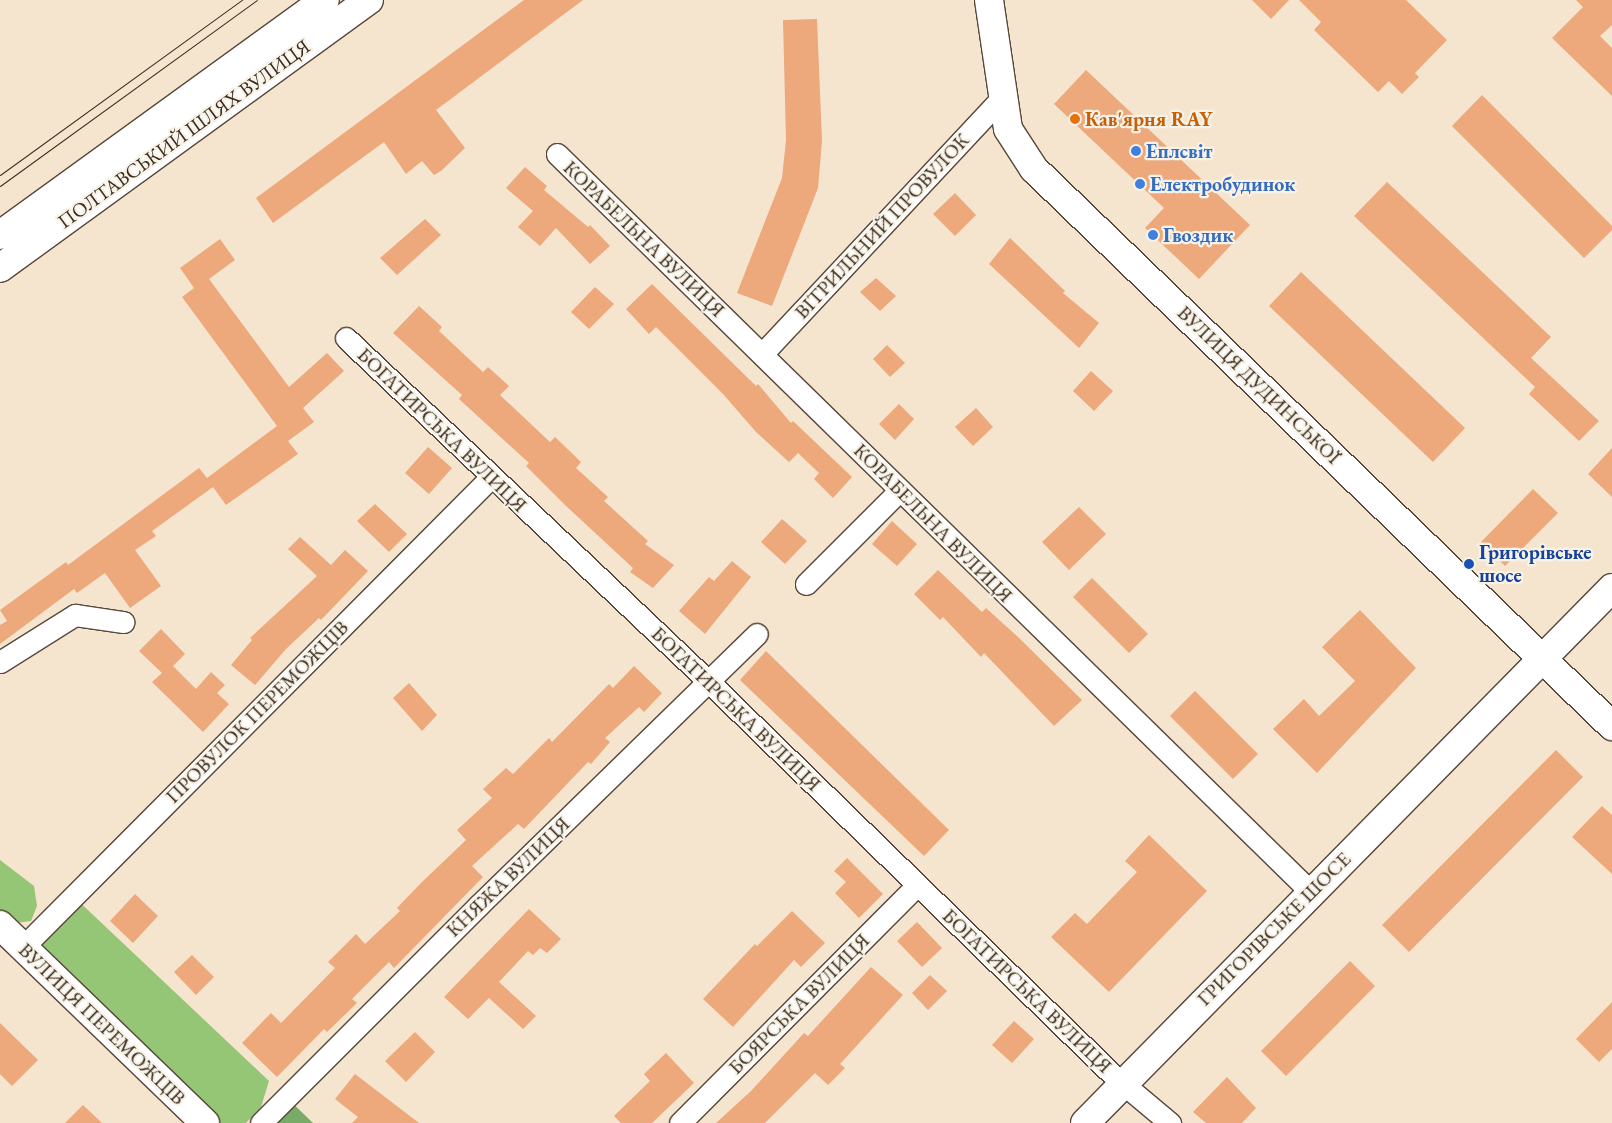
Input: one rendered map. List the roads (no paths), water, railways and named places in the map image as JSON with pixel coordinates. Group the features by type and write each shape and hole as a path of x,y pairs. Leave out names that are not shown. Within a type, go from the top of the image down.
{"main road":[{"name":"ПОЛТАВСЬКИЙ ШЛЯХ ВУЛИЦЯ","path":"0,235 325,0"},
{"name":"ПОЛТАВСЬКИЙ ШЛЯХ ВУЛИЦЯ","path":"0,268 369,0"},
{"name":"ВУЛИЦЯ ДУДИНСЬКОЇ","path":"989,0 1001,99 1012,139 1034,169 1612,726"},
{"name":"ГРИГОРІВСЬКЕ ШОСЕ","path":"1085,1123 1122,1083 1612,588"},
{"name":"ВУЛИЦЯ ПЕРЕМОЖЦІВ","path":"0,925 205,1123"}],"street":[{"name":"ВІТРИЛЬНИЙ ПРОВУЛОК","path":"762,353 1001,99"},
{"name":"КОРАБЕЛЬНА ВУЛИЦЯ","path":"557,154 762,353 899,491 1311,892"},
{"name":"БОГАТИРСЬКА ВУЛИЦЯ","path":"346,338 709,682 1122,1083 1170,1123"},
{"name":"ПРОВУЛОК ПЕРЕМОЖЦІВ","path":"23,947 491,477"},
{"path":"806,584 899,491"},
{"path":"0,662 75,615 123,622"},
{"name":"КНЯЖА ВУЛИЦЯ","path":"261,1123 479,905 757,634"},
{"name":"БОЯРСЬКА ВУЛИЦЯ","path":"680,1123 917,885"}],"tram line":[{"path":"0,175 242,0"},
{"path":"0,186 257,0"}],"place":[{"name":"Кав'ярня RAY","path":"1075,119"},
{"name":"Еплсвіт","path":"1136,151"},
{"name":"Електробудинок","path":"1140,184"},
{"name":"Гвоздик","path":"1153,235"},
{"name":"Григорівське шосе","path":"1469,564"}]}
